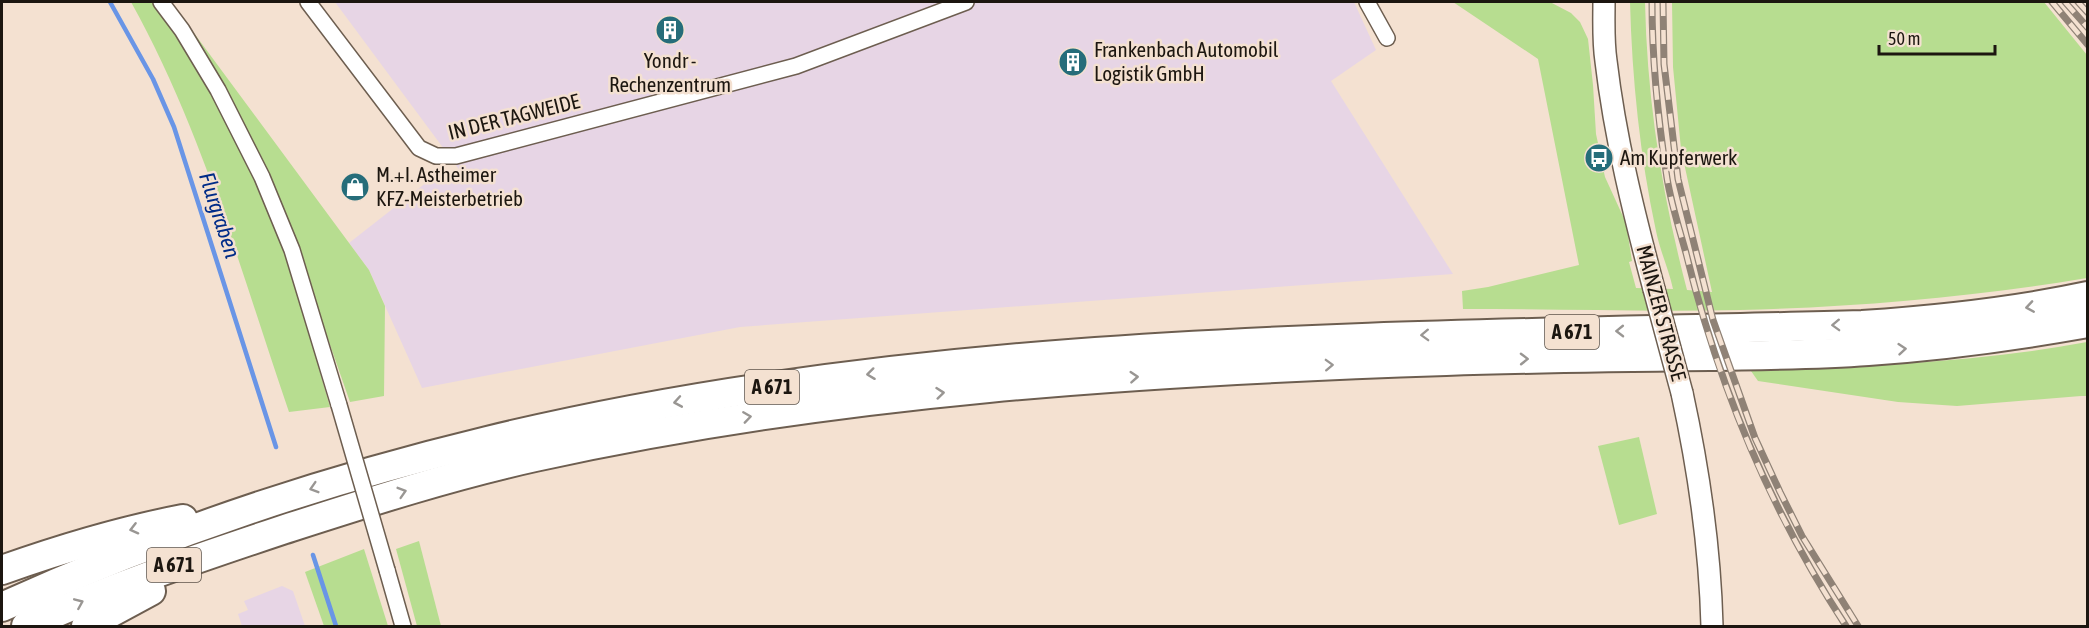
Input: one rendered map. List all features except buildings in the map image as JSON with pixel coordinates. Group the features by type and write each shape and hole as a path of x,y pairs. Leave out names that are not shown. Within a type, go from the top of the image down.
{"highway":[{"name":"A 671","path":"253,507 364,473 503,437 657,406 876,373 1034,357 1318,339 1862,324 1980,314 2088,296"},
{"name":"A 671","path":"26,627 175,565 480,470 608,442 797,410 957,391 1187,373 1450,360 1863,352 1984,340 2088,323"},
{"path":"2,570 70,546 139,527 253,507"},
{"path":"2,607 111,560 253,507"},
{"name":"A 671","path":"86,627 139,597 327,516"}],"main road":[{"name":"MAINZER STRASSE","path":"1604,2 1605,59 1618,141 1632,207 1694,446 1705,516 1712,627"}],"street":[{"path":"161,2 182,30 218,90 262,177 292,250 403,627"},
{"name":"IN DER TAGWEIDE","path":"308,2 418,148 436,156 456,156 796,66 966,2"},
{"path":"1367,2 1387,38"},
{"path":"1590,2 1604,2"}],"shaded area":[{"path":"335,2 1354,2 1376,50 1331,81 1453,274 740,327 422,388 369,270 349,243 427,182 461,172"},
{"path":"282,586 293,591 305,626 242,626 238,614 248,610 244,601"}],"green space":[{"path":"131,2 154,2 213,91 246,154 286,254 330,407 289,412 200,151 156,50"},
{"path":"167,2 171,2 369,270 385,306 384,396 350,402 284,213"},
{"path":"1453,2 1550,2 1571,13 1580,22 1588,39 1596,134 1601,157 1597,158 1599,168 1603,168 1626,223 1632,261 1629,262 1636,288 1673,289 1650,203 1635,89 1630,2 1645,2 1646,39 1657,147 1678,254 1687,290 1712,292 1681,149 1673,67 1672,2 2044,2 2087,55 2087,278 1958,296 1784,309 1636,311 1463,309 1462,291 1579,265 1538,59"},
{"path":"2087,342 2087,396 1957,406 1898,402 1758,381 1751,371 1962,359"},
{"path":"1639,437 1657,514 1619,525 1598,446"},
{"path":"419,541 441,626 417,626 396,549"},
{"path":"364,549 388,626 324,626 305,572"}],"waterway":[{"name":"Flurgraben","path":"110,2 153,79 174,127 276,447"},
{"name":"Flurgraben","path":"313,555 336,626"}],"railway":[{"path":"1652,2 1656,90 1667,178 1675,216 1714,352 1731,400 1771,493 1794,538 1846,626"},
{"path":"1663,2 1664,64 1678,179 1713,320 1755,438 1780,492 1802,536 1858,626"},
{"path":"2052,2 2088,45"},
{"path":"2065,2 2088,28"},
{"path":"2078,2 2088,13"}],"place":[{"name":"Yondr - Rechenzentrum","path":"670,30"},
{"name":"Frankenbach Automobil Logistik GmbH","path":"1073,62"},
{"name":"Am Kupferwerk","path":"1599,158"},
{"name":"M.+I. Astheimer KFZ-Meisterbetrieb","path":"355,187"}]}
